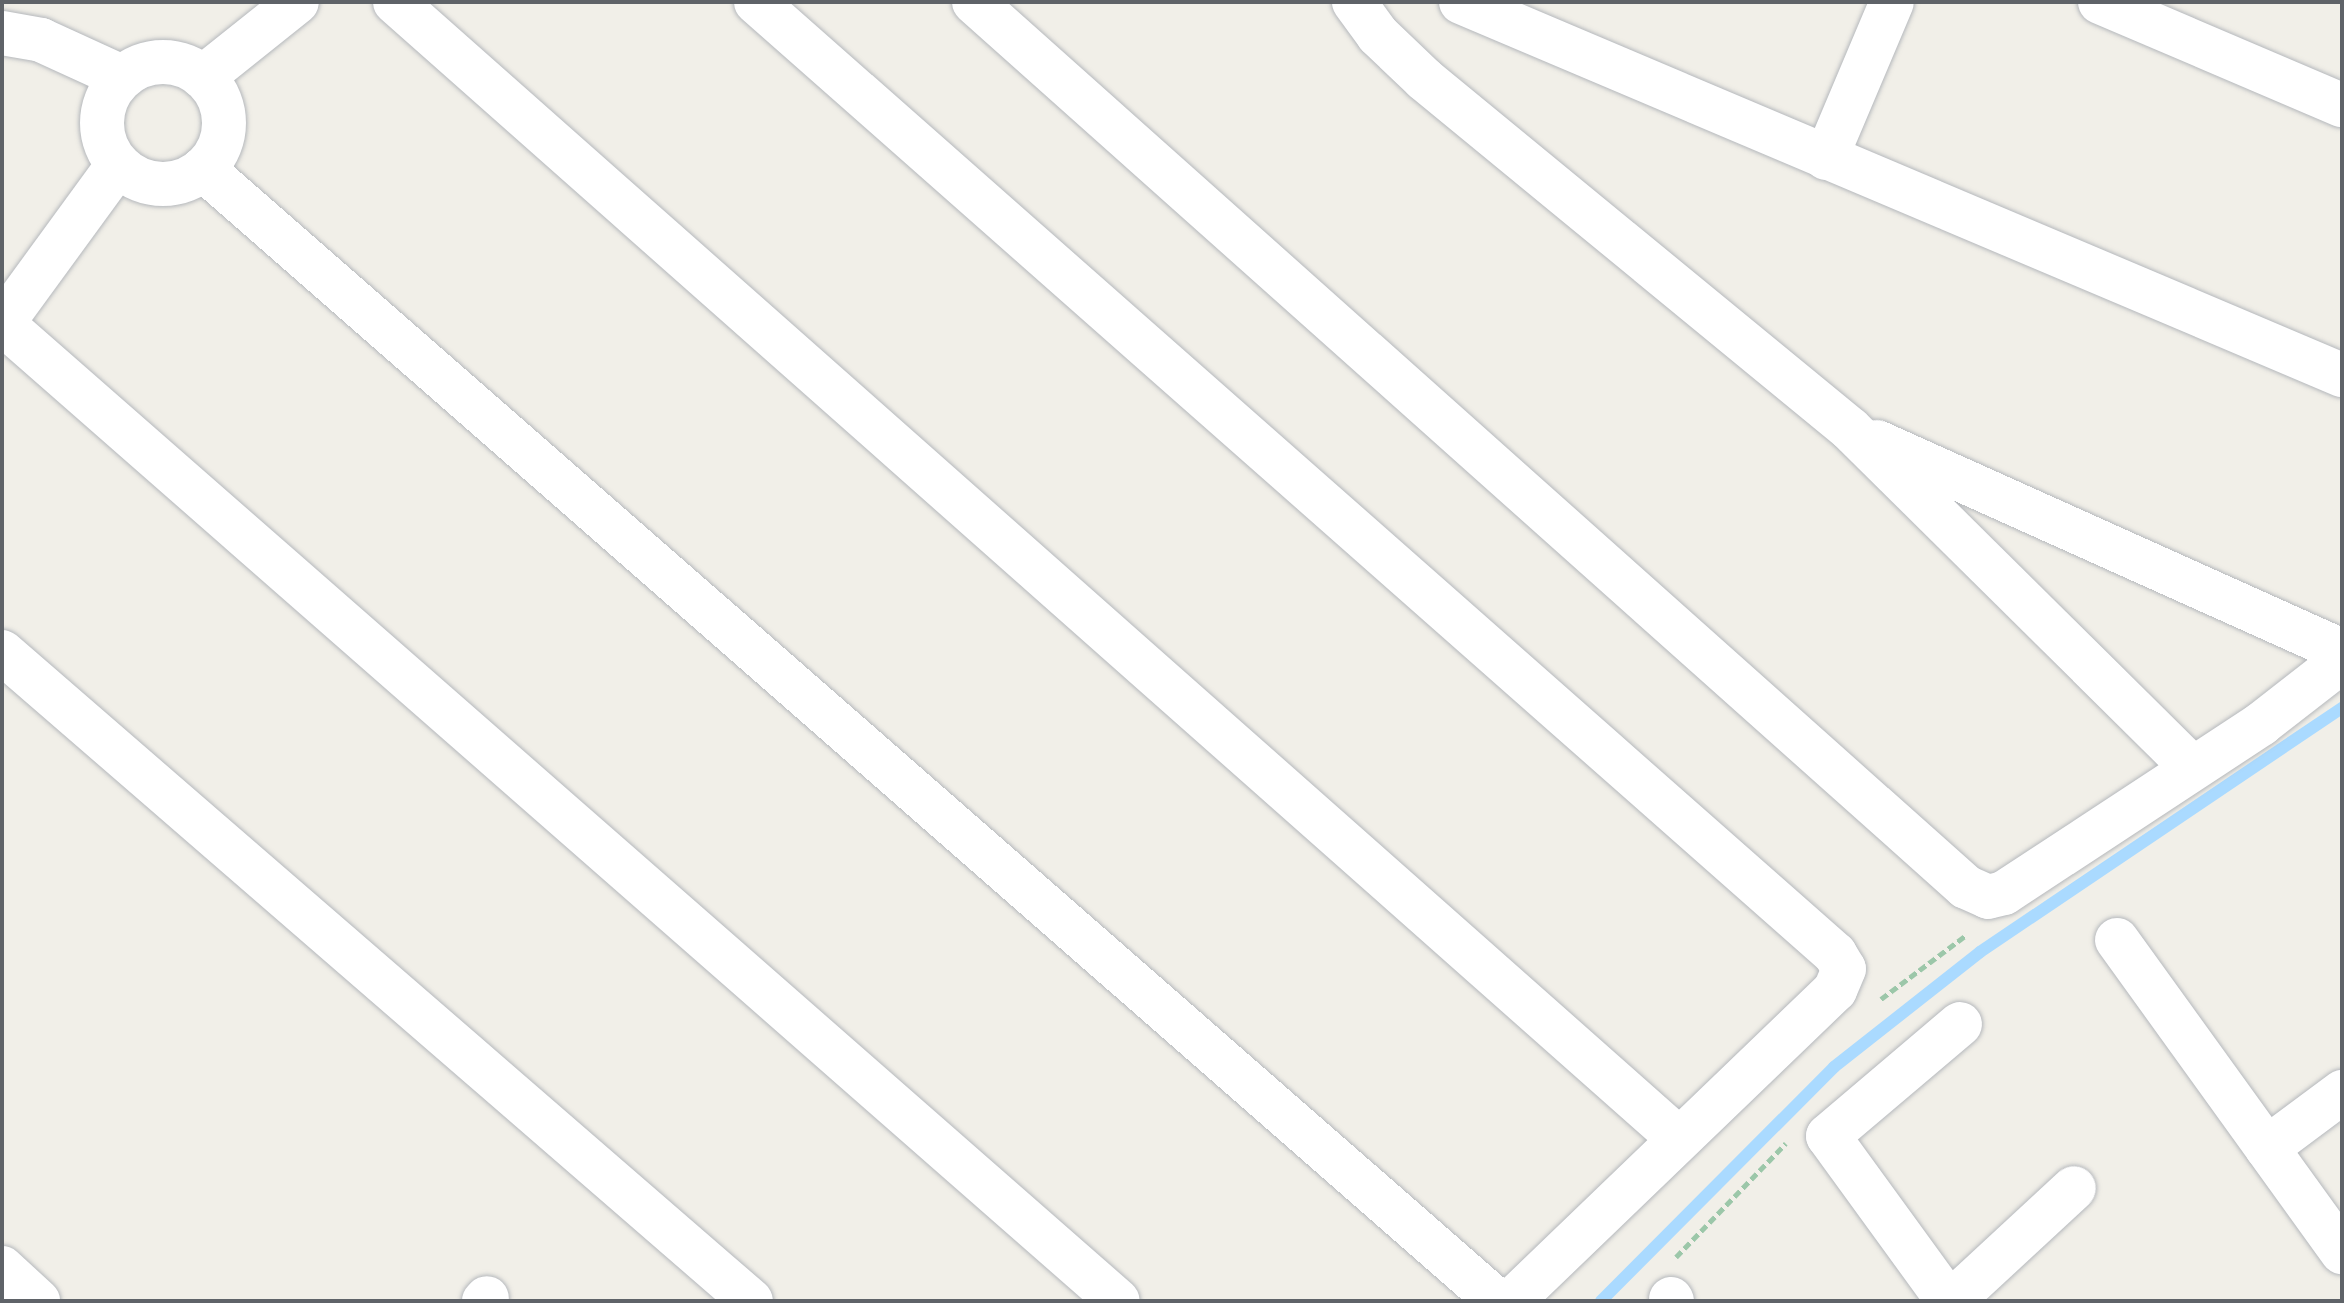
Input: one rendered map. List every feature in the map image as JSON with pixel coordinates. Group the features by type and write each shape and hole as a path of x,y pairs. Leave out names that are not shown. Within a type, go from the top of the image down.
{"street":[{"path":"203,77 297,2"},
{"path":"395,2 1677,1137"},
{"path":"756,2 1835,954 1844,969 1835,990 1677,1137 1512,1301"},
{"path":"974,2 1966,887 1988,897 2004,893 2192,768 2342,661"},
{"path":"1354,2 1378,35 1424,79 1850,429 2192,768"},
{"path":"1461,2 2342,375"},
{"path":"1826,158 1892,2"},
{"path":"2100,2 2342,105"},
{"path":"2,33 41,40 122,77"},
{"path":"163,62 203,77 219,98 224,123 219,149 203,169 183,181 160,184 137,179 118,165 105,144 101,120 107,97 122,77 163,62"},
{"path":"118,165 2,324 1118,1301"},
{"path":"203,169 1497,1301"},
{"path":"1850,429 2342,651"},
{"path":"2,652 751,1301"},
{"path":"2117,940 2342,1252"},
{"path":"1960,1024 1828,1136 1950,1301 2074,1188"},
{"path":"2267,1148 2342,1092"},
{"path":"2,1268 38,1301"}],"path":[{"path":"1876,1003 1978,927"}],"waterway":[{"path":"1601,1301 1834,1067 1980,952 2342,708"}]}
